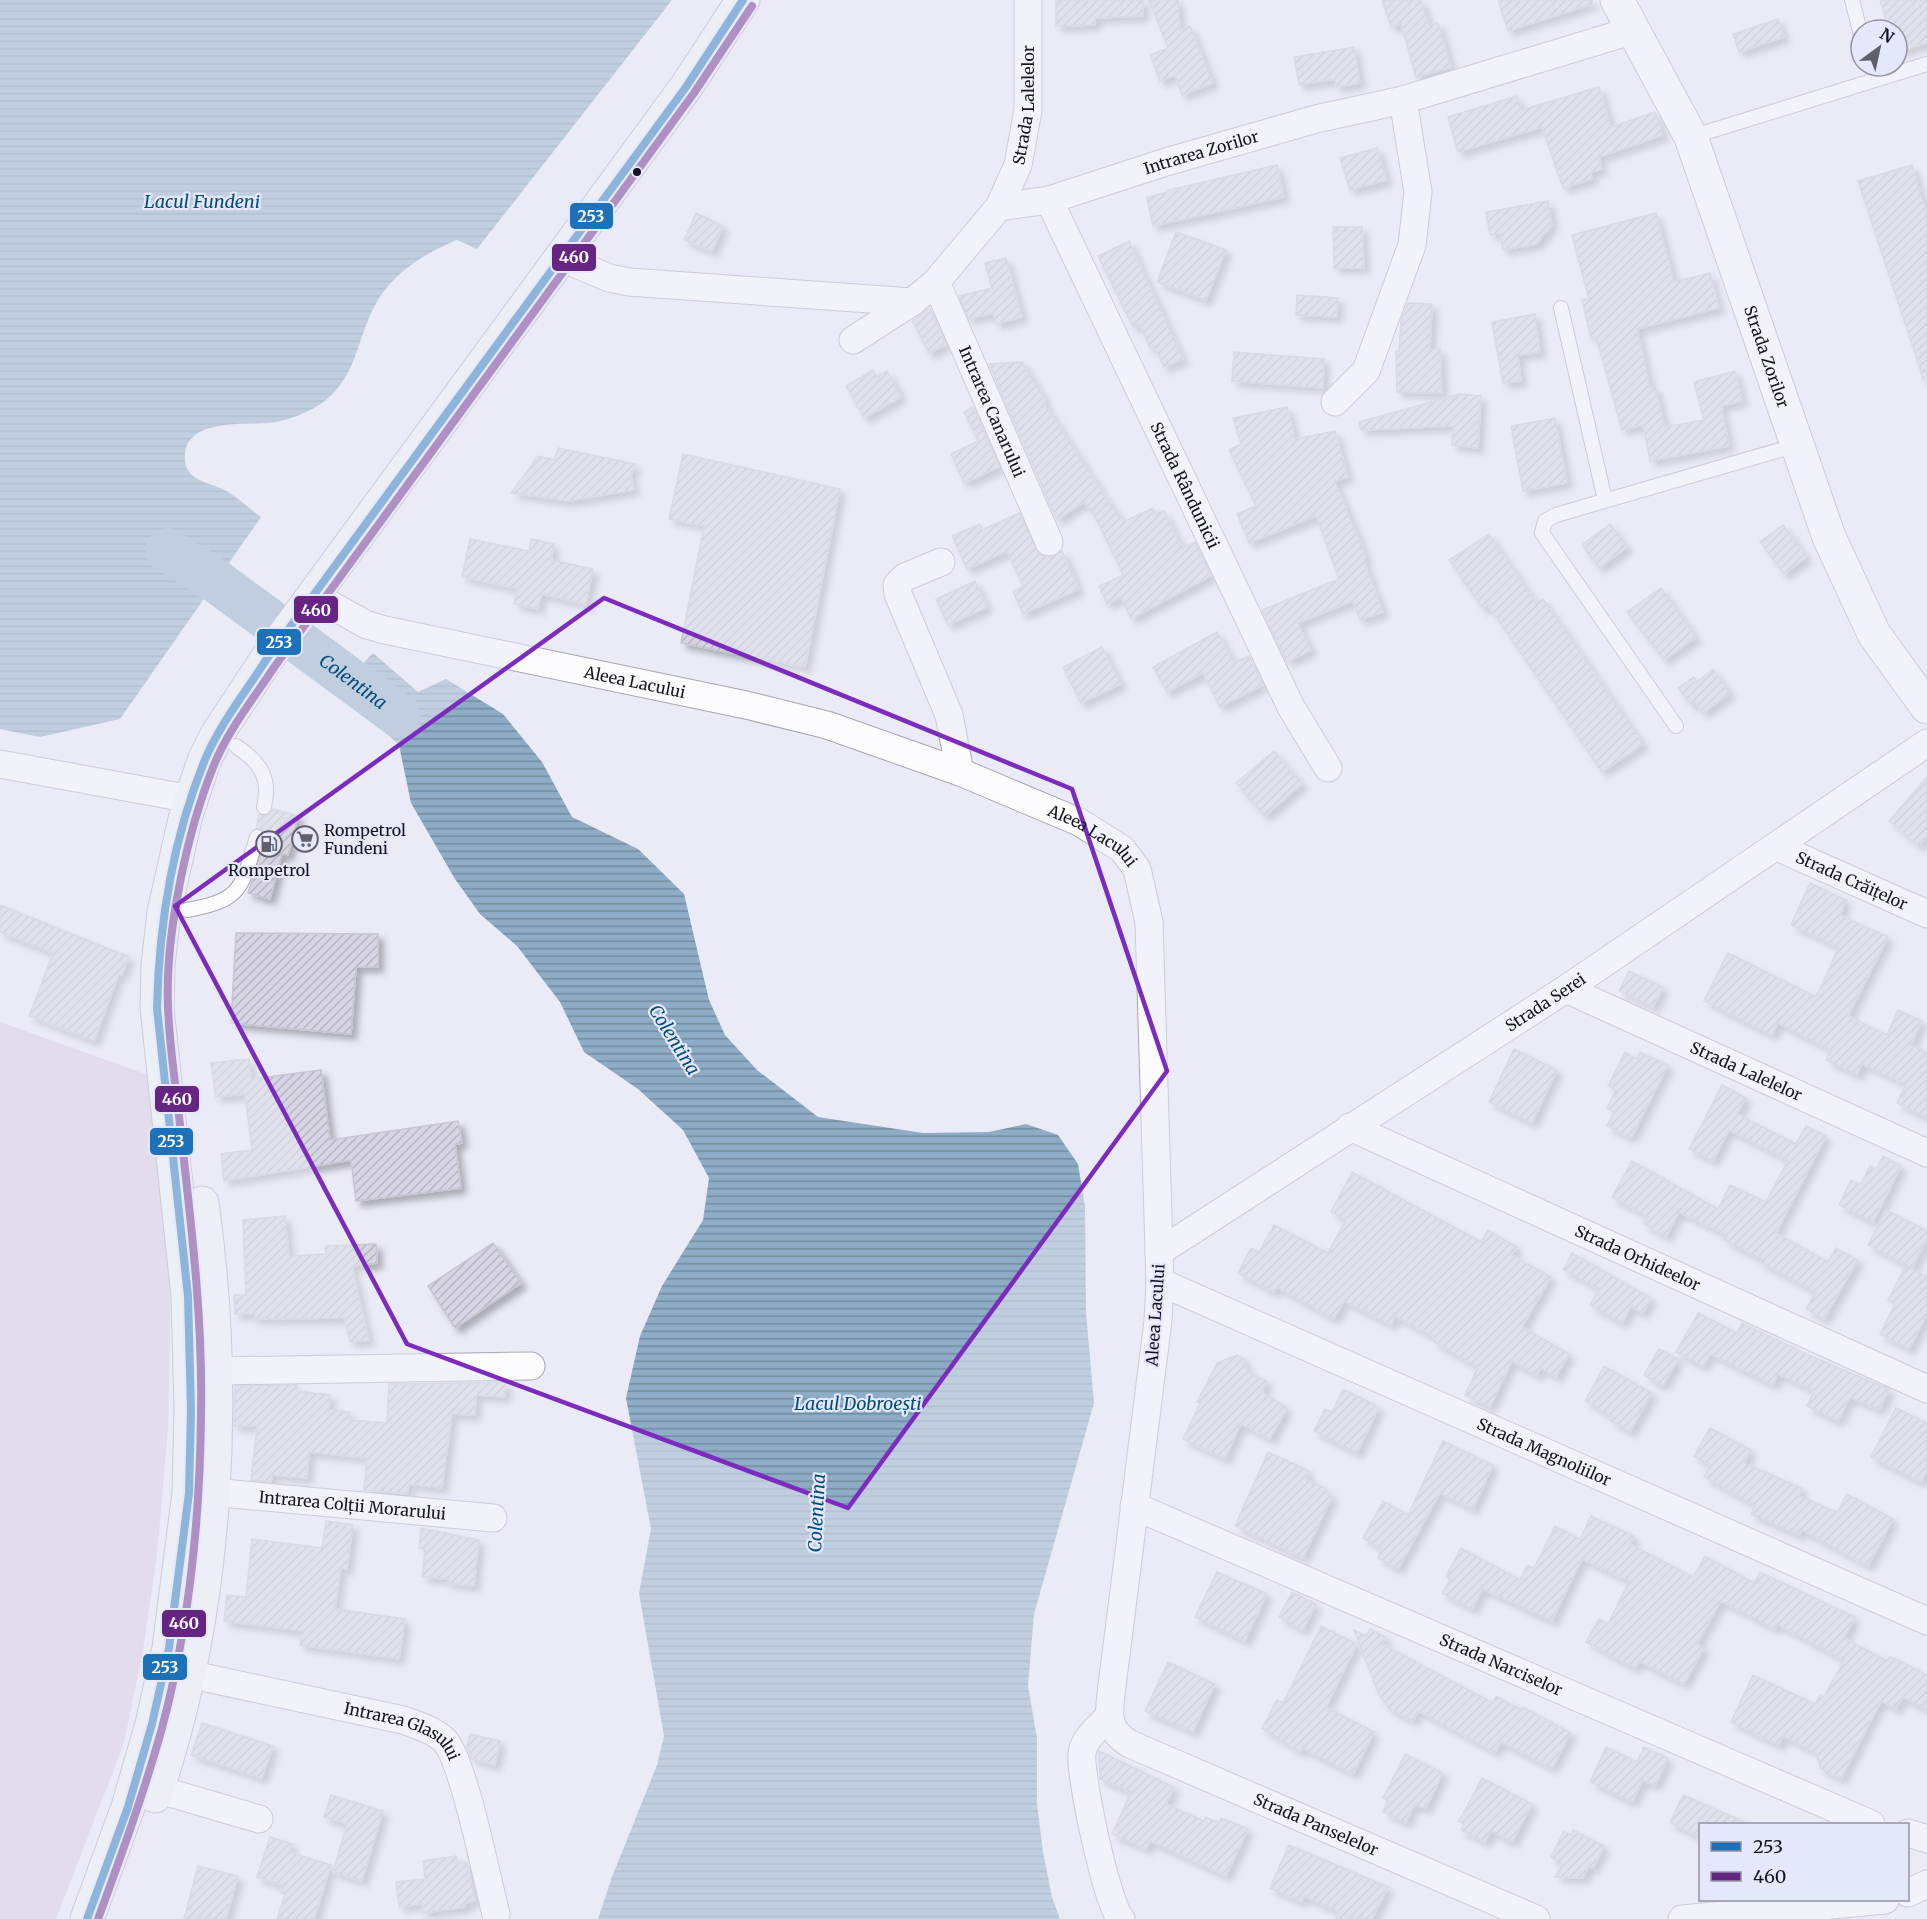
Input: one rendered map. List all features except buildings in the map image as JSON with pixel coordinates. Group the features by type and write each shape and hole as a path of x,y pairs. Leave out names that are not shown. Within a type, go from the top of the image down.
{"main road":[{"path":"111,1919 158,1789 188,1674 197,1624 211,1492 214,1371 208,1258 181,1043 180,980 187,910 211,806 231,740 324,603 569,262 742,0"},
{"path":"569,262 713,80 762,0"},
{"path":"87,1919 128,1807 152,1724 170,1648 189,1492 191,1410 188,1296 159,1038 157,992 164,912 191,799 204,761 231,740"}],"street":[{"name":"Strada Lalelelor","path":"853,340 912,302 936,282 999,207 1018,165 1028,110 1028,0"},
{"name":"Strada Zorilor","path":"1617,0 1691,137 1829,537 1850,586 1874,634 1927,707"},
{"name":"Intrarea Zorilor","path":"999,207 1049,200 1178,158 1316,120 1403,100 1634,30"},
{"path":"1335,402 1366,371 1412,245 1418,192 1403,100"},
{"name":"Strada Rândunicii","path":"1049,200 1291,707 1328,768"},
{"path":"569,262 629,282 912,302"},
{"name":"Intrarea Canarului","path":"936,282 1049,542"},
{"path":"941,562 905,578 897,585 898,594 950,715 960,772"},
{"name":"Aleea Lacului","path":"324,603 367,626 746,705 826,725 960,772 1079,822 1122,849 1137,869 1149,932 1160,1282 1158,1321 1108,1717"},
{"name":"Strada Serei","path":"1159,1252 1566,989 1927,743"},
{"path":"0,765 191,799"},
{"name":"Strada Crăițelor","path":"1777,847 1927,914"},
{"name":"Strada Lalelelor","path":"1566,989 1927,1154"},
{"name":"Strada Orhideelor","path":"1350,1127 1927,1389"},
{"name":"Strada Magnoliilor","path":"1160,1282 1927,1621"},
{"path":"214,1371 531,1366"},
{"name":"Intrarea Colții Morarului","path":"211,1492 494,1518"},
{"name":"Strada Narciselor","path":"1134,1506 1869,1823"},
{"name":"Intrarea Glasului","path":"188,1674 404,1720 432,1731 444,1741 458,1768 496,1914"},
{"path":"1108,1717 1090,1737 1082,1754 1084,1778 1109,1898 1121,1919"},
{"name":"Strada Panselelor","path":"1108,1717 1111,1728 1119,1738 1130,1744 1536,1919"},
{"path":"158,1789 259,1819"},
{"path":"1909,1833 1927,1839"},
{"path":"1909,1893 1927,1884"},
{"path":"1682,1919 1865,1901"}],"lane":[{"path":"1852,0 1857,18"},
{"path":"1691,137 1927,64"},
{"path":"1561,308 1605,500"},
{"path":"1676,726 1542,533 1545,521 1556,515 1605,500 1797,445"},
{"path":"231,740 251,756 262,769 267,784 264,807"},
{"path":"187,910 216,905 239,888 256,837"}],"highlighted area":[{"path":"604,598 1072,789 1167,1071 848,1508 407,1344 175,906"}],"shaded area":[{"path":"0,1022 151,1076 171,1284 168,1428 157,1555 143,1650 124,1743 56,1919 0,1919"}],"water":[{"name":"Lacul Fundeni","path":"0,0 672,0 477,249 457,240 431,252 407,268 387,287 366,324 347,374 331,396 315,408 287,419 276,422 222,425 209,428 189,441 185,463 193,476 228,492 261,517 120,719 40,737 0,729"},
{"name":"Lacul Dobroești","path":"373,653 418,692 446,679 503,714 542,762 572,817 638,849 684,894 709,1000 725,1035 757,1070 818,1117 923,1133 989,1132 1026,1124 1058,1135 1078,1164 1085,1206 1086,1312 1094,1403 1034,1614 1028,1686 1037,1738 1037,1804 1043,1852 1052,1897 1060,1919 598,1919 612,1877 657,1765 664,1736 639,1593 651,1529 626,1398 640,1336 662,1286 703,1220 709,1178 683,1130 638,1089 584,1052 560,1002 517,946 480,914 455,879 411,803 399,745 338,690"}],"waterway":[{"name":"Colentina","path":"167,550 216,581 398,715"}],"transit line":[{"name":"253","path":"87,1919 128,1807 152,1724 169,1648 189,1493 191,1410 188,1296 157,1008 161,945 170,883 193,791 217,735 266,660 686,87 743,0"},
{"name":"460","path":"98,1919 124,1848 162,1728 186,1612 195,1532 200,1453 200,1339 191,1227 170,1034 168,978 174,916 180,884 204,791 226,739 275,666 694,93 752,6"}],"place":[{"name":"Rompetrol Fundeni","path":"305,839"},
{"name":"Rompetrol","path":"269,844"}]}
